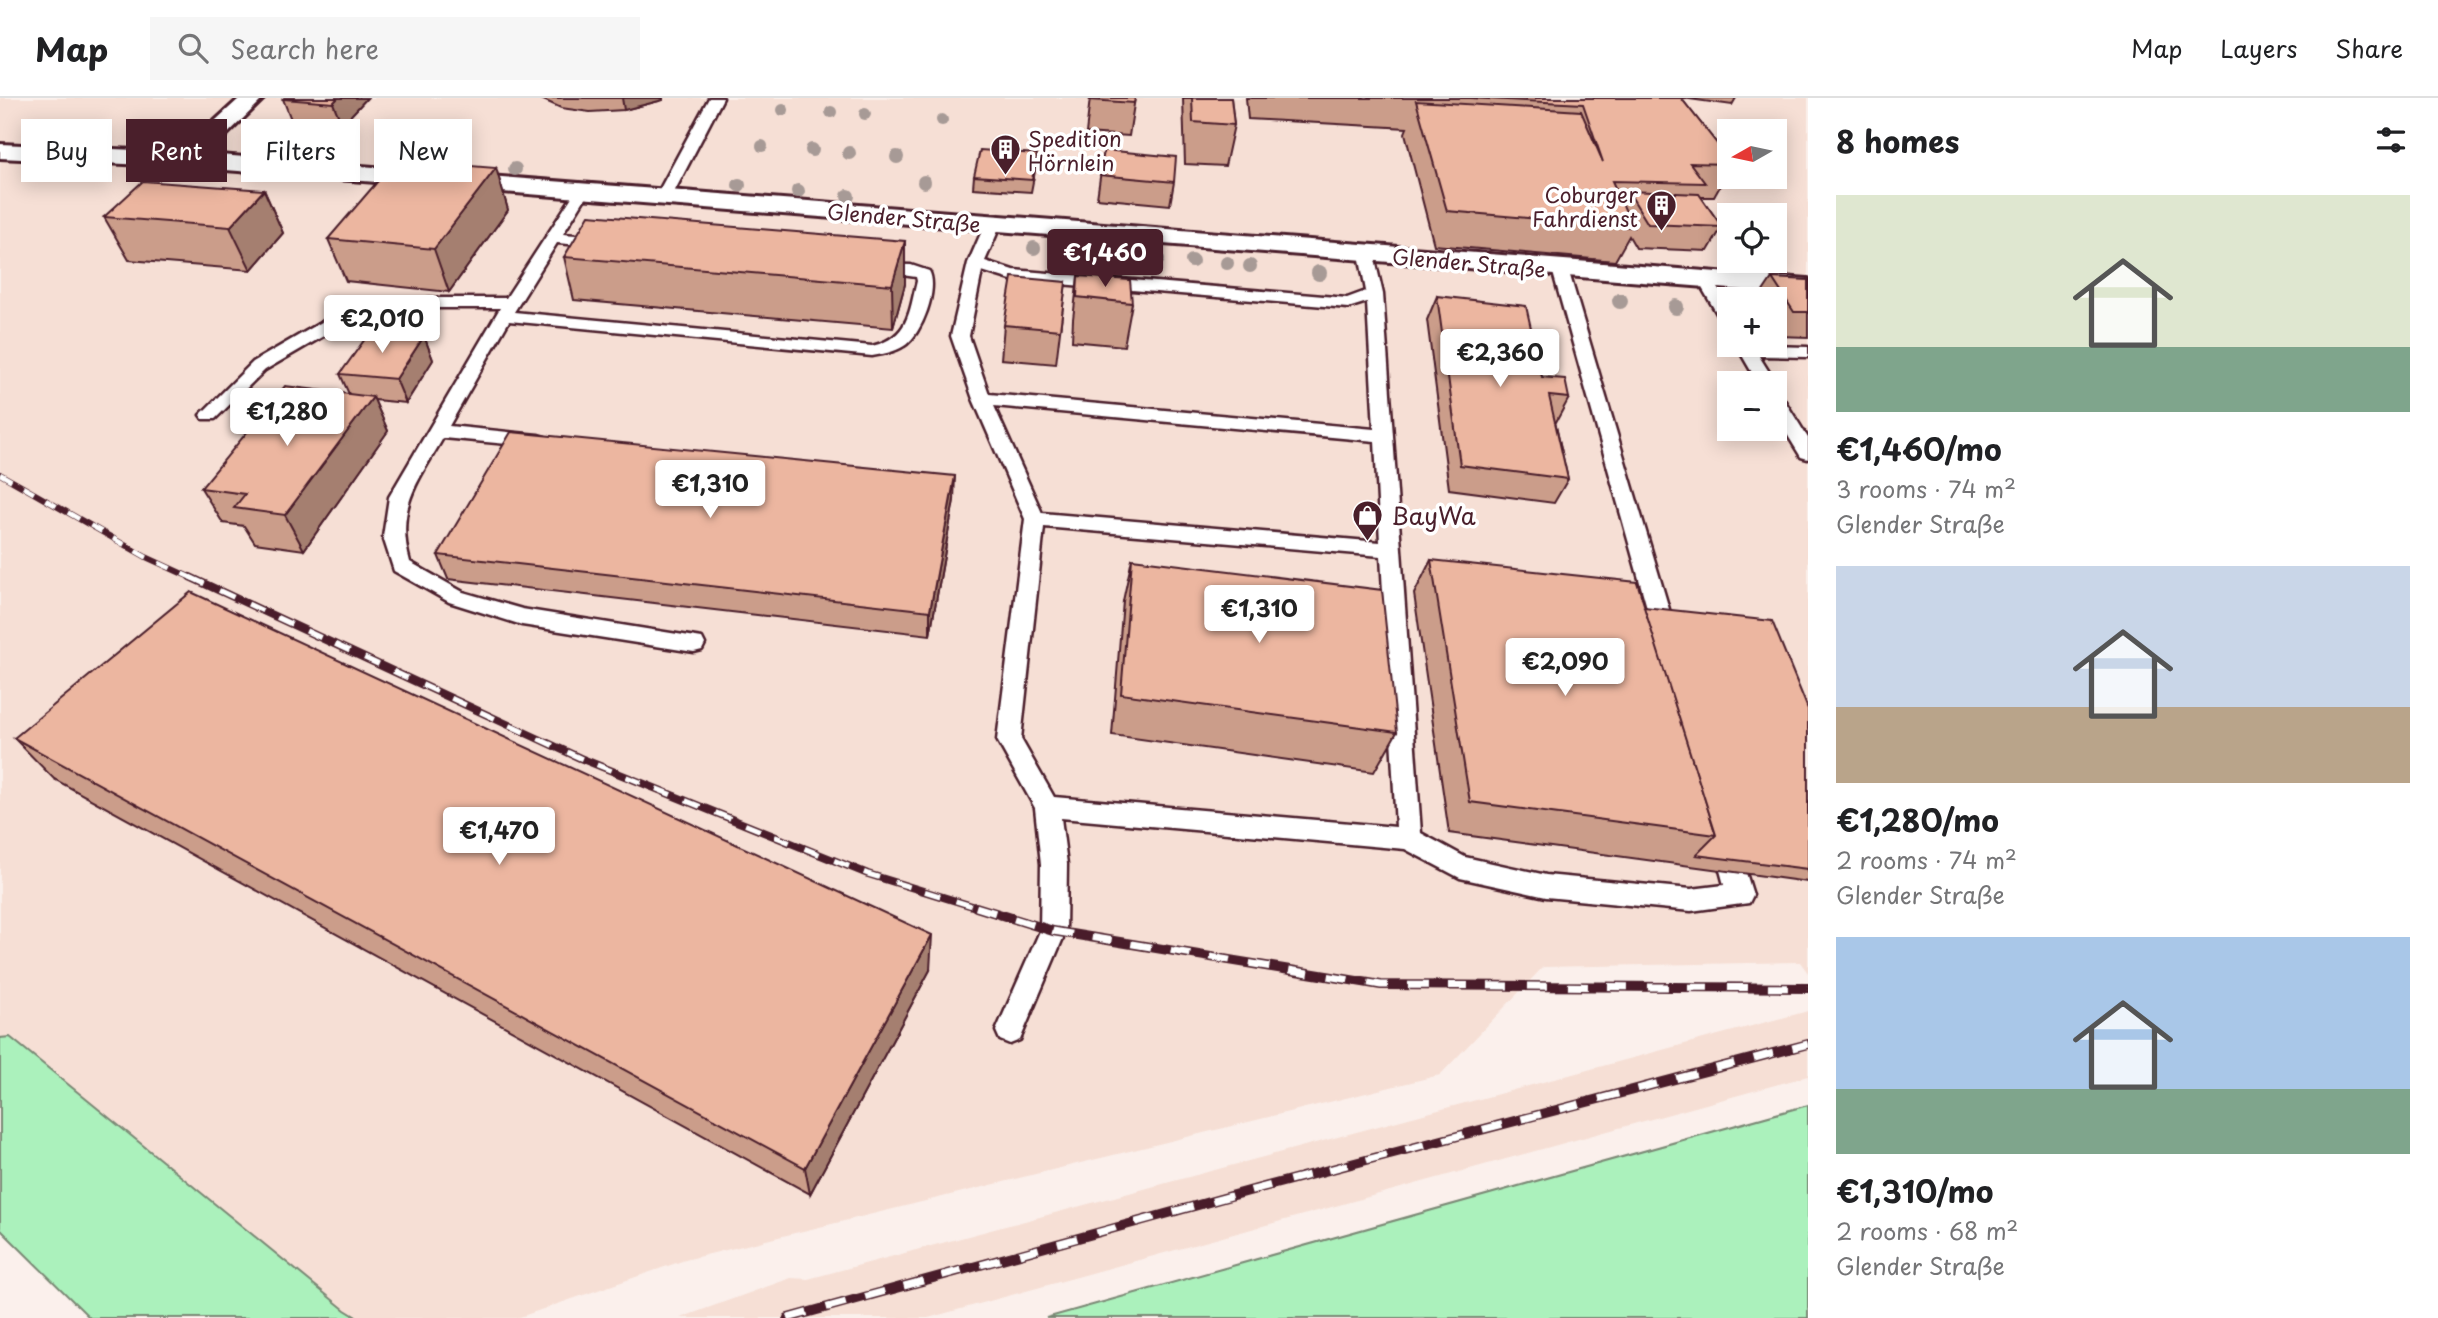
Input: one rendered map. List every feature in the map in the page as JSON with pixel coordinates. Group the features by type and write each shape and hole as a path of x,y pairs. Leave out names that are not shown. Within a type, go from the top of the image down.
{"street":[{"path":"227,122 253,98"},
{"name":"Glender Straße","path":"0,151 126,157"},
{"name":"Glender Straße","path":"227,163 1808,287"}],"lane":[{"path":"663,198 716,98"},
{"path":"582,192 508,310 399,497 393,537 401,566 456,597 522,617 694,644"},
{"path":"993,225 976,262 960,336 982,399 1035,519 1009,740 1047,807 1054,864 1053,931 1010,1031"},
{"path":"553,238 622,244"},
{"path":"1367,254 1375,294 1409,839"},
{"path":"976,262 1011,275 1348,303 1375,294"},
{"path":"209,415 259,366 333,323 368,312 430,303 872,351 893,347 912,331 925,281 923,274 911,270 856,265"},
{"path":"1560,269 1671,656"},
{"path":"1706,281 1717,300"},
{"path":"1787,350 1808,352"},
{"path":"982,399 1384,436"},
{"path":"1787,418 1808,453"},
{"path":"437,431 560,444"},
{"path":"1035,519 1391,550"},
{"path":"1047,807 1409,839 1460,867 1534,884 1691,900 1740,895 1721,829"}],"shaded area":[{"path":"0,98 1808,98 1808,973 1800,962 1543,967 1440,1075 685,1260 517,1318 173,1318 0,1143"},
{"path":"1808,1011 1808,1076 928,1318 680,1318 791,1278 808,1279"}],"green space":[{"path":"10,1037 358,1318 90,1318 0,1229 0,1038"},
{"path":"1808,1105 1808,1318 1046,1318"}],"building":[{"path":"284,98 338,98 333,103"},
{"path":"1090,98 1135,98 1134,103"},
{"path":"1192,98 1231,98 1234,125 1193,122"},
{"path":"1470,98 1681,98 1717,144 1717,164 1690,163 1705,183 1612,181 1633,227 1447,211 1416,101 1581,111 1603,162 1583,104"},
{"path":"980,150 1037,154 1032,180 974,176"},
{"path":"1104,150 1176,157 1174,182 1100,175"},
{"path":"472,166 496,168 434,249 328,239 377,182 472,182"},
{"path":"142,182 264,190 230,227 104,217"},
{"path":"1628,191 1699,194 1717,220 1717,227 1648,224"},
{"path":"589,215 905,241 892,285 564,257"},
{"path":"1078,276 1130,280 1132,303 1077,297"},
{"path":"1012,277 1066,282 1060,330 1004,325"},
{"path":"1772,278 1808,280 1808,312 1794,312 1787,301 1787,287 1778,287"},
{"path":"1437,296 1526,306 1542,377 1565,379 1569,398 1549,396 1568,479 1460,465"},
{"path":"370,332 424,336 396,379 340,374"},
{"path":"285,386 373,397 285,515 234,508 245,494 201,488"},
{"path":"511,432 955,476 930,611 438,555"},
{"path":"1132,559 1382,590 1397,732 1121,694"},
{"path":"1431,560 1637,582 1716,835 1470,802"},
{"path":"191,592 932,935 805,1168 14,738"},
{"path":"1644,607 1772,621 1808,709 1808,869 1696,855 1716,835"}],"railway":[{"path":"0,474 146,557 194,579"},
{"path":"190,577 580,758 868,874 982,909"},
{"path":"976,907 1053,931 1381,985 1808,988"},
{"path":"788,1318 1256,1189 1808,1044"}],"place":[{"name":"Spedition Hörnlein","path":"1005,177"},
{"name":"Coburger Fahrdienst","path":"1661,233"},
{"name":"BayWa","path":"1368,542"}]}
